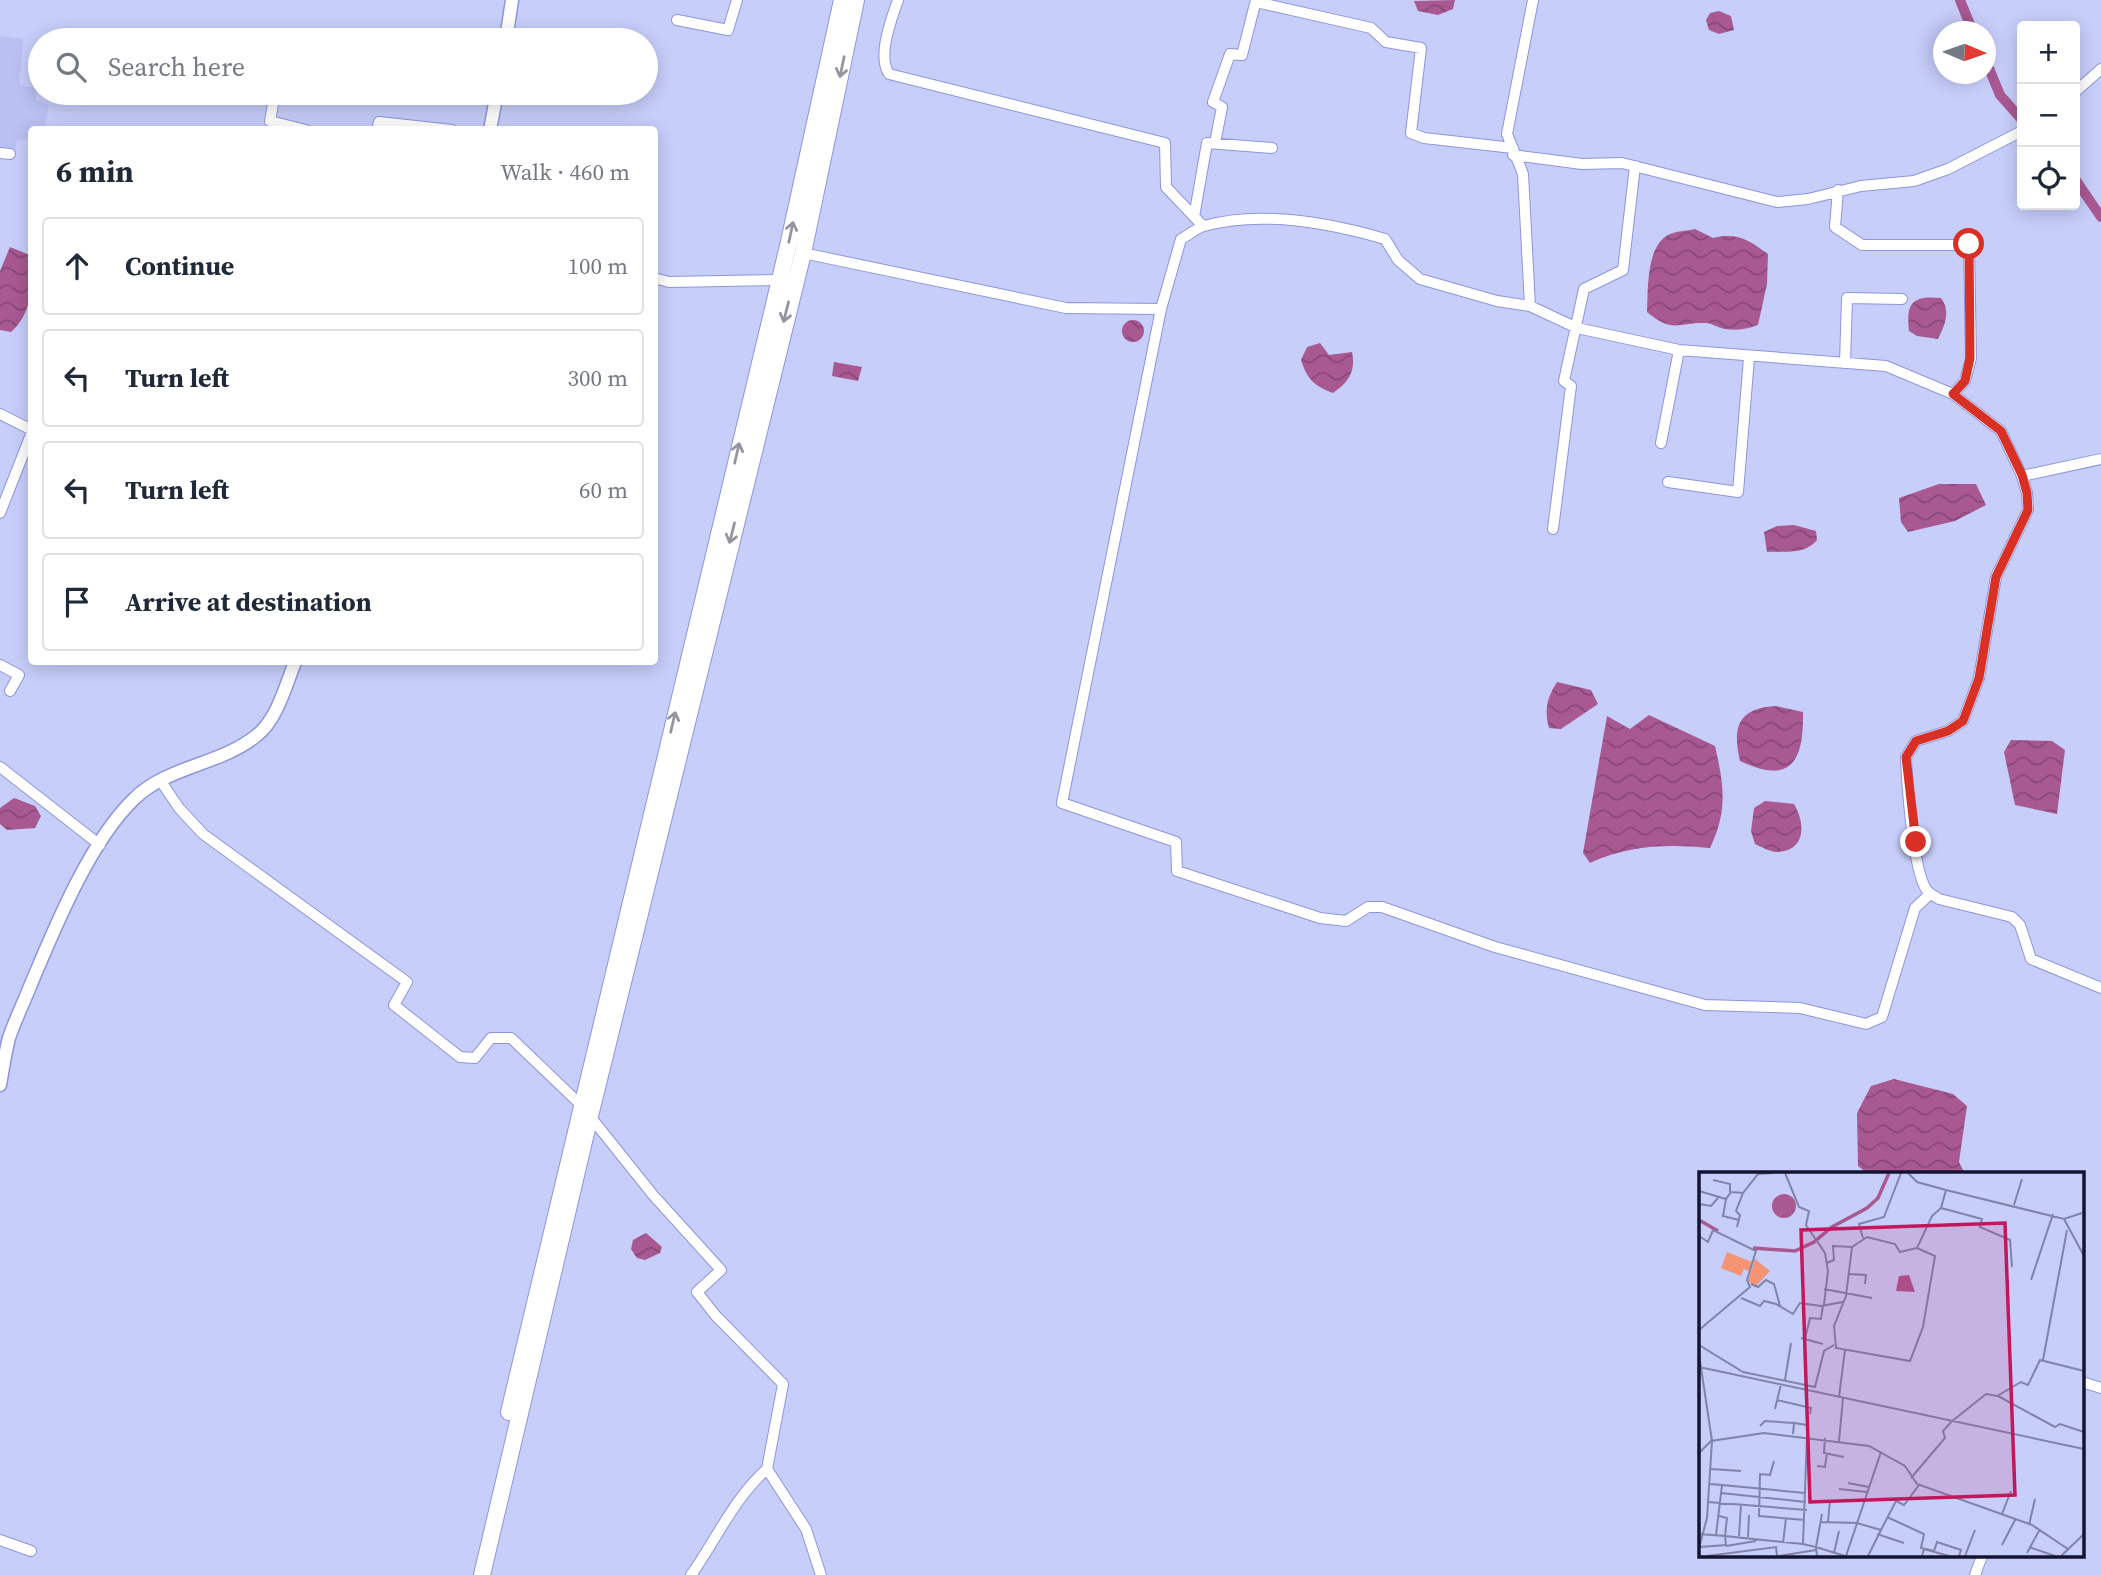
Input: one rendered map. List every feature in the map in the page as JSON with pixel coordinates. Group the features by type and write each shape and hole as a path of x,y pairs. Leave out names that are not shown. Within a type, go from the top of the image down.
{"main road":[{"path":"471,1575 786,281 842,0"},
{"path":"786,281 803,253 856,0"},
{"path":"482,1575 586,1111"}],"street":[{"path":"508,28 512,0"},
{"path":"677,20 728,30 737,0"},
{"path":"898,0 884,53 884,66 889,74 1165,143 1166,187 1202,226"},
{"path":"1530,306 1523,174 1507,134 1533,0"},
{"path":"1215,143 1222,107 1213,102 1230,54 1242,55 1256,1 1371,28 1386,42 1421,48 1412,133 1424,138 1582,164 1622,163 1777,201 1808,199 1838,190 1914,181 1948,169 2017,134"},
{"path":"2080,88 2101,69"},
{"path":"273,105 270,121 290,126"},
{"path":"491,126 494,105"},
{"path":"378,126 379,122 416,126"},
{"path":"1194,217 1207,143 1272,148"},
{"path":"1553,529 1571,386 1564,381 1584,289 1623,270 1635,166"},
{"path":"1838,190 1835,227 1862,245 1969,244 1970,358 1965,381 1953,394"},
{"path":"1930,894 1915,908 1882,1017 1866,1024 1800,1008 1705,1005 1494,947 1382,907 1368,906 1346,921 1320,918 1177,871 1176,842 1062,803 1161,309 1181,239 1202,226 1257,220 1350,229 1385,239 1398,260 1420,279 1497,301 1530,306 1577,328 1679,350 1749,358 1886,366 1953,394 2001,431 2022,476 2028,510 1996,577 1974,698 1963,721 1957,727 1916,741 1906,757 1919,873 1930,894 1939,899 2012,917 2020,925 2031,959 2101,988"},
{"path":"803,253 1066,308 1161,309"},
{"path":"658,279 669,282 786,281"},
{"path":"1845,363 1847,298 1902,299"},
{"path":"1661,443 1679,350"},
{"path":"1668,482 1738,492 1749,358"},
{"path":"0,414 28,429"},
{"path":"0,513 28,441"},
{"path":"2022,476 2101,459"},
{"path":"0,665 19,675 10,691"},
{"path":"0,1085 9,1038 33,979 66,907 109,828 135,798 160,780 227,753 257,736 271,718 294,665"},
{"path":"0,767 100,845"},
{"path":"160,780 179,808 204,834 407,982 394,1005 460,1057 475,1059 491,1038 511,1038 586,1111 653,1195 721,1270 697,1292 716,1316 783,1384 767,1469 755,1480 726,1519 691,1575"},
{"path":"2084,1383 2101,1388"},
{"path":"767,1469 806,1529 821,1575"},
{"path":"0,1540 31,1551"},
{"path":"1975,1575 1981,1558"}],"shaded area":[{"path":"0,36 23,39 19,85 28,86 28,105 49,105 45,126 28,126 28,139 17,140 14,157 0,155"}],"water":[{"path":"1455,0 1453,9 1438,15 1418,11 1414,1"},
{"path":"1719,11 1731,16 1734,30 1719,34 1709,30 1706,20 1710,13"},
{"path":"1695,229 1713,238 1729,236 1742,239 1768,254 1767,284 1758,325 1733,330 1707,323 1669,325 1647,312 1648,281 1656,249 1668,235"},
{"path":"10,247 28,254 28,304 24,316 11,332 0,330 0,271"},
{"path":"1923,298 1941,298 1946,313 1938,339 1917,336 1909,331 1909,314 1913,303"},
{"path":"1133,320 1141,323 1144,331 1141,339 1133,342 1125,339 1122,331 1125,323"},
{"path":"1320,343 1329,355 1352,352 1350,376 1333,393 1312,381 1301,360 1307,347"},
{"path":"834,362 862,367 858,381 832,376"},
{"path":"1939,484 1976,484 1986,505 1955,521 1908,532 1901,522 1899,498"},
{"path":"1794,525 1816,531 1817,540 1800,550 1767,552 1764,532 1777,526"},
{"path":"1557,682 1591,690 1598,704 1561,729 1549,728 1547,715 1549,699"},
{"path":"1776,706 1803,712 1801,744 1797,756 1783,769 1772,770 1757,768 1740,761 1737,738 1741,722 1753,711"},
{"path":"1649,715 1715,746 1723,798 1716,835 1710,848 1648,847 1619,852 1590,863 1583,853 1607,716 1630,729"},
{"path":"2011,740 2052,741 2065,750 2057,814 2015,805 2004,752"},
{"path":"14,798 35,806 41,816 35,828 7,830 0,824 0,808"},
{"path":"1765,801 1794,804 1800,819 1801,834 1794,847 1775,852 1755,844 1751,831 1754,808"},
{"path":"1894,1079 1953,1094 1967,1106 1959,1162 1964,1172 1866,1172 1858,1166 1857,1113 1871,1086"},
{"path":"646,1233 662,1247 660,1253 645,1260 637,1258 631,1249 633,1240"}],"waterway":[{"path":"1960,0 1969,21"},
{"path":"1995,84 2000,95 2017,114"},
{"path":"2080,186 2101,217"}],"route":[{"path":"1916,842 1906,757 1916,741 1948,731 1963,721 1974,698 1979,678 1996,577 2028,510 2022,475 2001,431 1953,394 1965,381 1970,358 1972,305 1969,244"}]}
